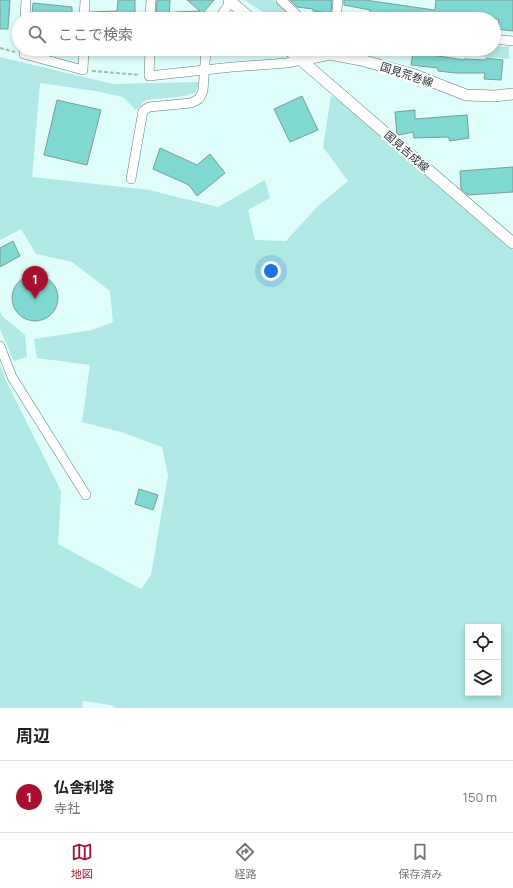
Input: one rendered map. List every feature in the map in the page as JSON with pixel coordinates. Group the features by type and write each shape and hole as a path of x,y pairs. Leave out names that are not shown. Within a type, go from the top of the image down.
{"street":[{"path":"26,0 26,12"},
{"path":"84,12 85,0"},
{"path":"150,12 151,0"},
{"path":"280,0 294,12"},
{"path":"337,12 338,0"},
{"path":"223,12 230,1 243,12"},
{"path":"501,40 513,41"},
{"path":"37,56 83,70 84,56"},
{"path":"150,56 149,76 287,63 301,60"},
{"path":"131,179 143,111 149,106 191,103 199,98 203,91 205,56"},
{"name":"国見吉成線","path":"296,56 513,243"},
{"name":"国見荒巻線","path":"301,60 320,56"},
{"name":"国見荒巻線","path":"340,56 361,60 415,75 466,95 495,96 513,94"},
{"path":"0,346 12,377 86,495"}],"path":[{"path":"0,48 12,50"},
{"path":"83,70 149,76"}],"shaded area":[{"path":"244,0 274,0 288,12 263,12"},
{"path":"501,46 509,47 509,59 478,56 501,56"},
{"path":"0,57 113,84 199,82 196,92 185,96 145,100 135,110 123,97 96,91 40,83 32,177 149,190 218,207 265,180 270,198 248,210 255,240 286,241 318,206 348,181 323,147 331,96 342,102 513,250 513,708 116,708 111,705 83,701 82,708 0,708 0,364 6,381 61,491 58,544 141,589 151,575 168,475 162,447 118,431 82,422 90,365 37,358 34,339 92,330 113,322 110,291 72,262 36,254 21,229 0,240"},
{"path":"0,311 2,316 25,335 27,357 14,361 0,329"}],"building":[{"path":"0,0 10,0 8,29 0,29"},
{"path":"118,0 135,0 135,12 90,12 117,11"},
{"path":"157,0 170,0 169,12 156,12"},
{"path":"187,0 214,0 204,12 175,12 200,11"},
{"path":"290,0 332,0 331,12 313,11 313,9 297,7"},
{"path":"344,0 365,0 435,10 436,0 513,0 513,31 501,30 501,12 370,12 370,10 344,5"},
{"path":"33,3 72,7 72,12 32,12"},
{"path":"412,56 438,56 464,60 486,60 486,58 503,60 501,80 484,79 485,73 456,73 438,71 438,68 411,65"},
{"path":"302,96 318,130 290,142 274,109"},
{"path":"57,100 101,110 87,165 44,155"},
{"path":"415,110 415,119 467,115 469,138 450,141 448,137 414,138 413,132 399,135 397,134 395,112"},
{"path":"160,148 197,165 210,154 225,173 197,196 189,185 153,169"},
{"path":"513,167 513,192 468,195 461,189 460,171"},
{"path":"13,241 20,256 0,267 0,248"},
{"path":"35,275 48,279 54,285 58,298 54,311 48,317 35,321 22,317 16,311 12,298 16,285 22,279"},
{"path":"139,489 158,495 153,510 135,504"}],"place":[{"name":"仏舎利塔","path":"35,299"}]}
